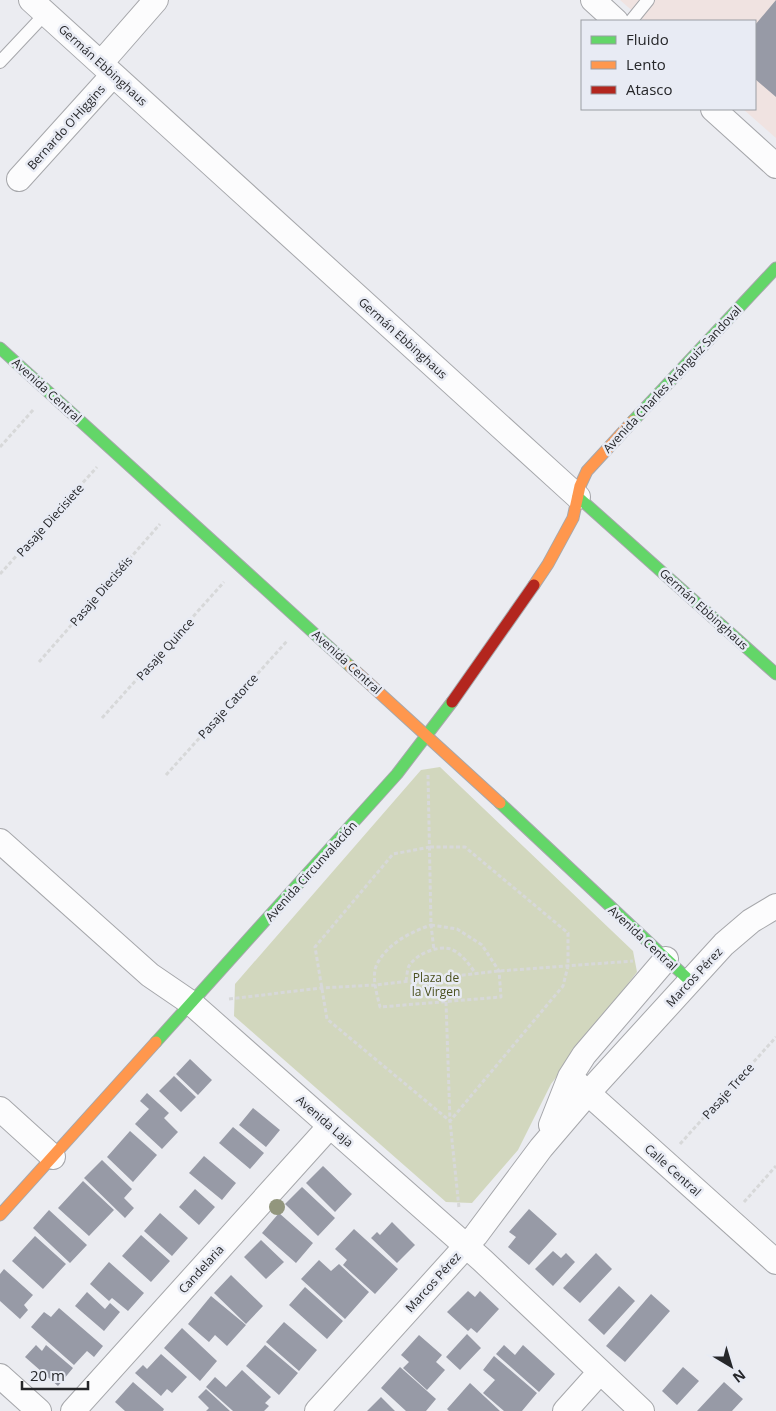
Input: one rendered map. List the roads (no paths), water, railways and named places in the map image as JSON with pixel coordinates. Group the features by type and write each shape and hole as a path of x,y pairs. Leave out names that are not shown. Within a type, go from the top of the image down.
{"street":[{"name":"Bernardo O'Higgins","path":"19,178 107,69 156,0"},
{"path":"593,0 615,20"},
{"name":"Germán Ebbinghaus","path":"39,7 578,497 776,674"},
{"path":"714,110 776,166"},
{"name":"Avenida Charles Aránguiz Sandoval","path":"578,497 582,478 592,464 776,268"},
{"name":"Avenida Central","path":"0,348 427,736 690,981"},
{"name":"Avenida Circunvalación","path":"0,1214 365,811 427,736 548,564 571,523 578,497"},
{"name":"Avenida Laja","path":"0,841 156,980 191,1003 466,1246 642,1411"},
{"name":"Marcos Pérez","path":"317,1411 466,1246 541,1148 588,1093 738,930 776,906"},
{"name":"Marcos Pérez","path":"541,1148 570,1076 602,1032 666,959"},
{"name":"Calle Central","path":"570,1076 776,1262"},
{"path":"0,1109 53,1157"},
{"name":"Candelaria","path":"73,1411 330,1126"},
{"path":"565,1411 600,1372"},
{"path":"0,1376 39,1411"}],"lane":[{"path":"632,20 648,0"},
{"path":"0,62 39,7"}],"park label":[{"name":"Plaza de la Virgen","path":"436,984"}]}
